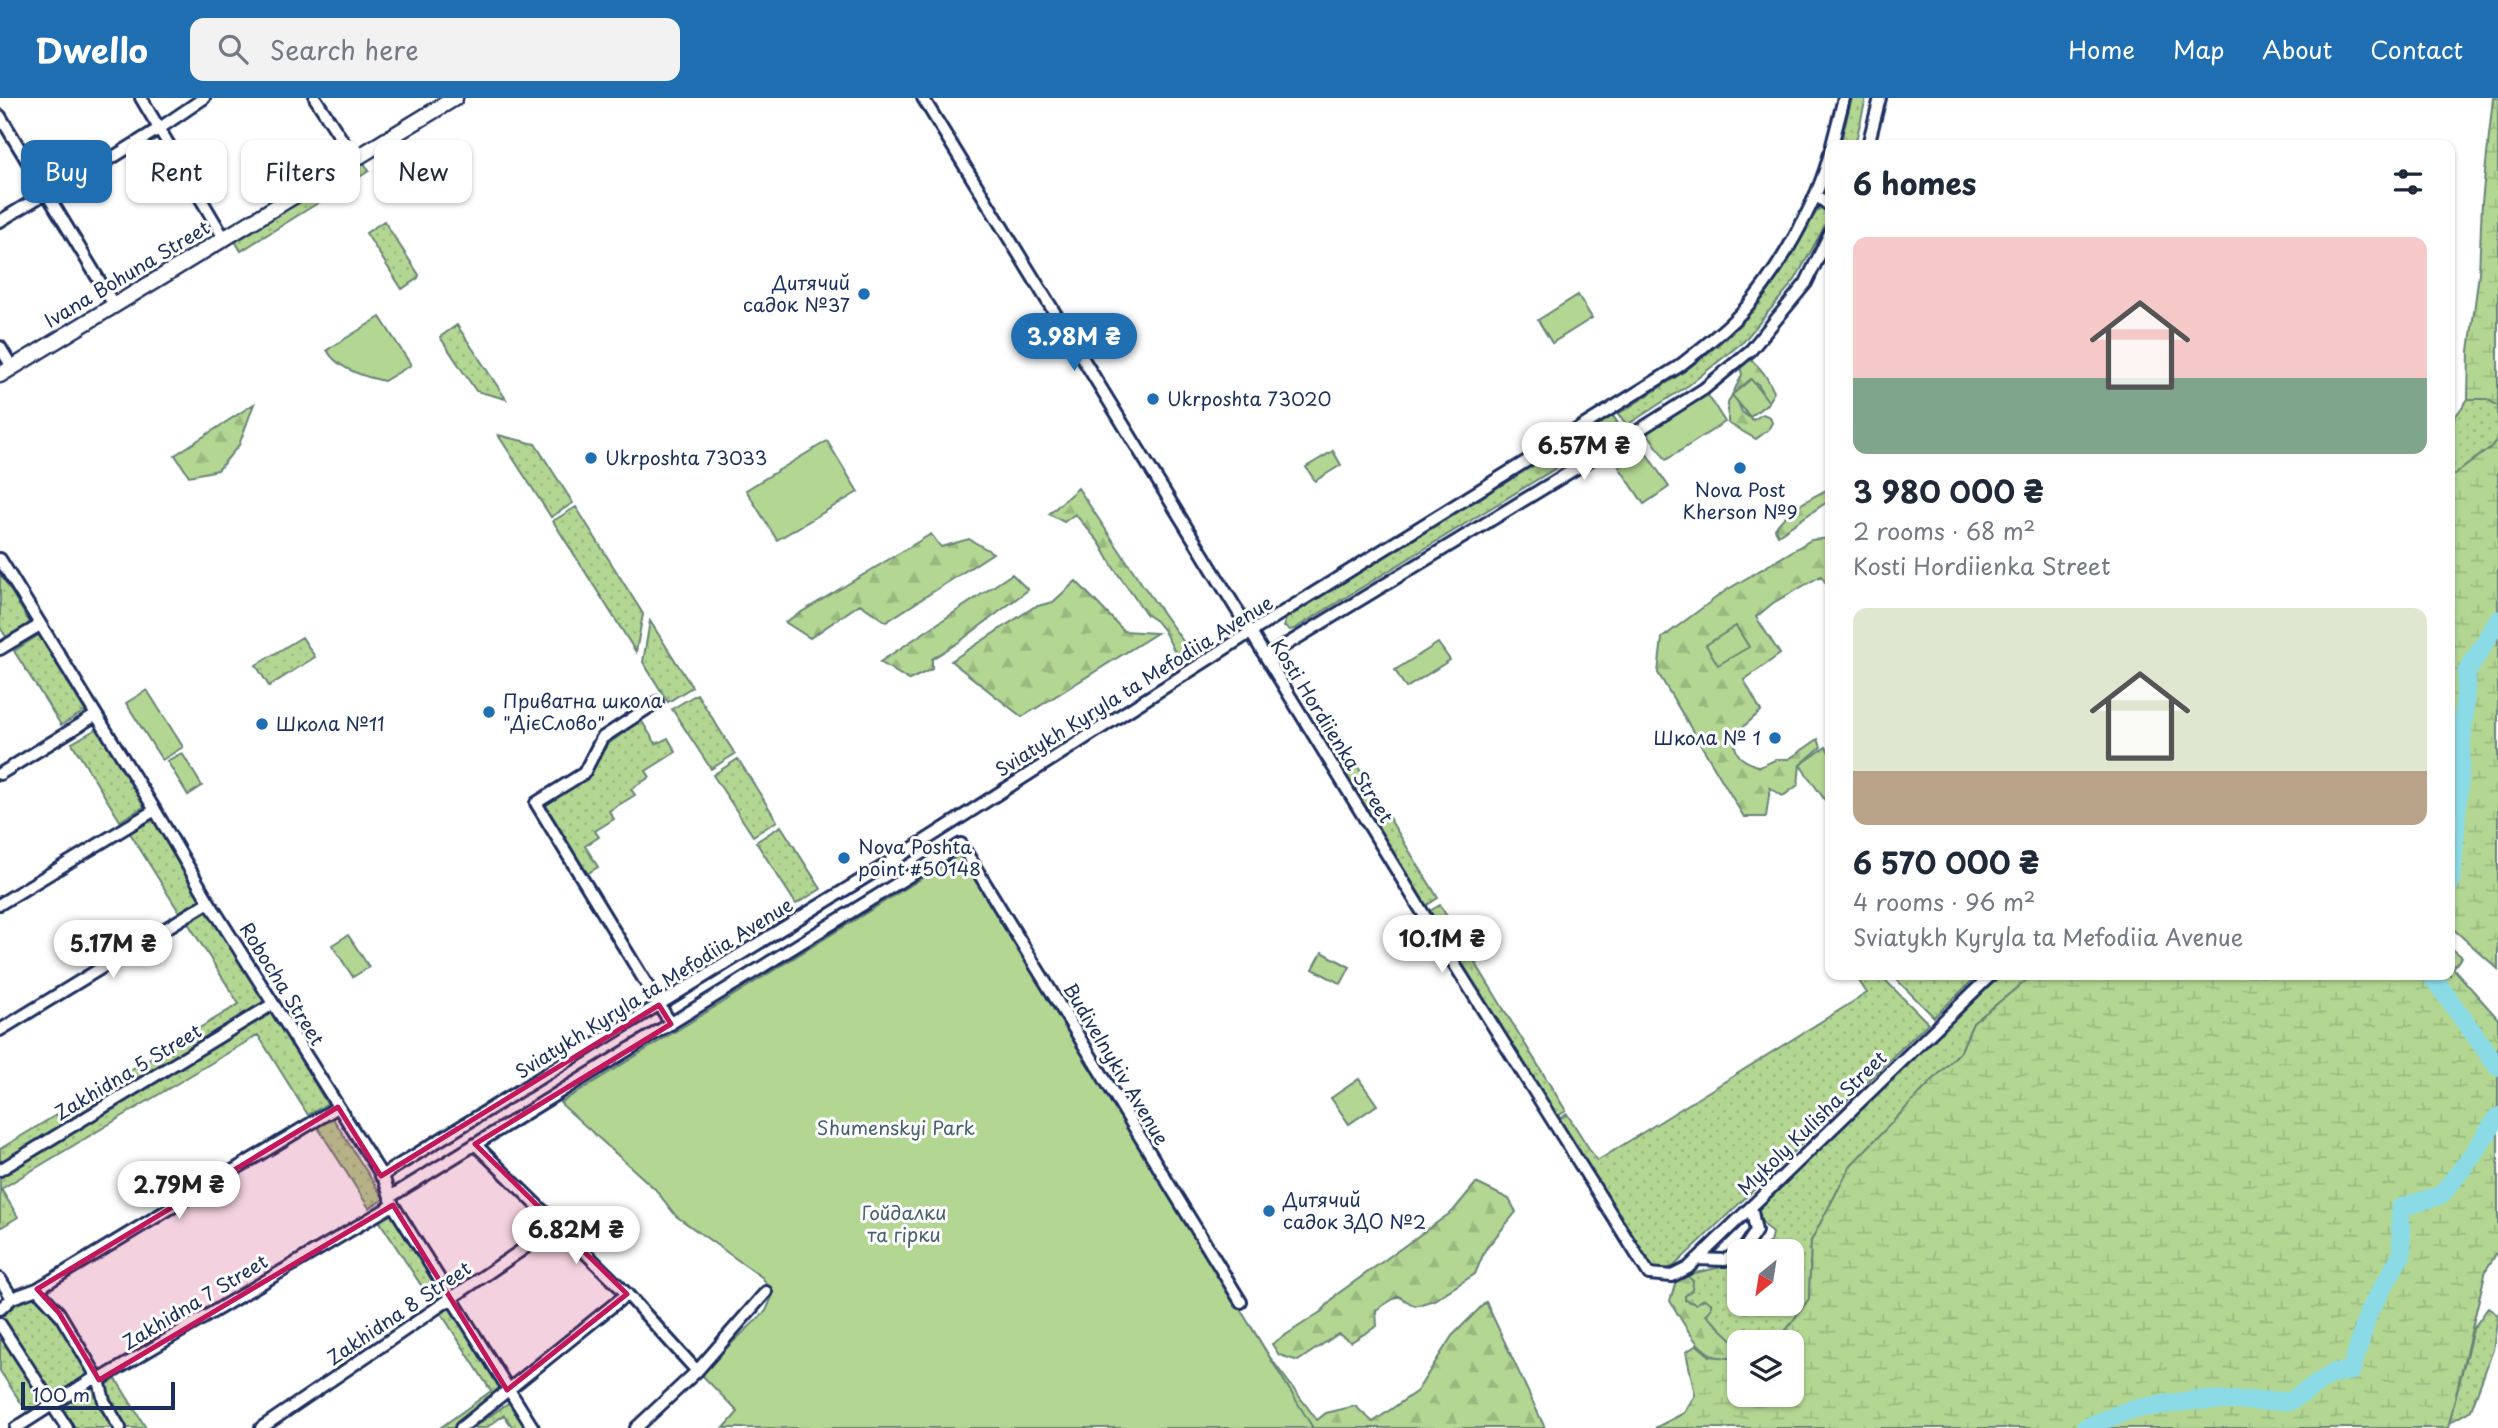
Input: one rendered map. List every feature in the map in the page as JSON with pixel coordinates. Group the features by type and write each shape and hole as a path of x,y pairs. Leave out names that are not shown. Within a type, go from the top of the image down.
{"street":[{"path":"141,98 224,238"},
{"path":"112,156 204,98"},
{"path":"315,98 342,140"},
{"name":"Ivana Bohuna Street","path":"360,157 455,98"},
{"name":"Kosti Hordiienka Street","path":"923,98 1455,966 1649,1274"},
{"path":"1833,140 1844,98"},
{"path":"1869,140 1880,98"},
{"path":"0,116 21,151"},
{"name":"Sviatykh Kyryla ta Mefodiia Avenue","path":"381,1176 921,843 1251,632 1678,367 1716,338 1744,310 1771,274 1817,196 1825,170"},
{"path":"1817,196 1825,202"},
{"path":"0,220 32,203"},
{"path":"52,203 114,305"},
{"name":"Ivana Bohuna Street","path":"6,371 283,203"},
{"path":"1266,657 1704,389 1751,350 1784,311 1806,284 1825,244"},
{"path":"0,347 6,371"},
{"name":"Robocha Street","path":"0,559 209,902 381,1176 391,1201 507,1391 533,1428"},
{"path":"0,649 40,625"},
{"path":"657,702 602,738 584,773 536,803 671,1024"},
{"path":"0,774 96,715"},
{"path":"0,904 155,810"},
{"name":"Zakhidna 7 Street","path":"16,1428 91,1380 99,1380 391,1201 475,1144 961,844"},
{"name":"Budivelnykiv Avenue","path":"961,844 1241,1301"},
{"path":"0,1030 209,902"},
{"name":"Mykoly Kulisha Street","path":"1649,1274 1672,1276 1688,1268 1985,980"},
{"name":"Zakhidna 5 Street","path":"0,1170 273,1004"},
{"path":"0,1309 12,1298 37,1289 338,1107"},
{"path":"475,1144 627,1294 697,1371"},
{"path":"1751,1207 1756,1231 1751,1239"},
{"name":"Zakhidna 8 Street","path":"261,1428 557,1226"},
{"path":"1697,1259 1727,1259"},
{"path":"0,1279 12,1298"},
{"path":"37,1289 59,1314 99,1380 104,1401 120,1428"},
{"path":"636,1428 697,1371 766,1292"},
{"path":"461,1428 627,1294"},
{"path":"0,1324 67,1428"}],"highlighted area":[{"path":"659,1005 671,1024 475,1144 627,1294 507,1390 393,1205 99,1380 59,1313 37,1289 338,1107 381,1176"}],"green space":[{"path":"1852,98 1866,98 1856,140 1841,140"},
{"path":"2493,98 2498,98 2498,406 2487,399 2468,399 2469,351 2479,273 2482,202"},
{"path":"363,161 369,171 360,177 360,163"},
{"path":"296,203 318,203 241,251 235,241"},
{"path":"1821,207 1825,207 1825,225 1795,280 1744,341 1689,385 1627,425 1618,414 1698,361 1752,312 1774,283"},
{"path":"384,221 419,275 402,289 366,233"},
{"path":"1578,295 1592,318 1552,343 1538,320"},
{"path":"380,317 411,365 384,381 344,367 327,350"},
{"path":"457,325 506,399 476,391 440,337"},
{"path":"1749,359 1761,369 1774,392 1767,404 1758,384 1748,382 1738,402 1742,412 1753,420 1763,414 1770,417 1772,423 1768,430 1756,439 1728,423 1728,403 1742,375 1740,366"},
{"path":"1751,379 1769,402 1750,417 1732,395"},
{"path":"1704,389 1725,422 1666,460 1644,428"},
{"path":"2468,399 2487,399 2498,406 2498,438 2490,448 2455,474 2455,417"},
{"path":"254,404 239,445 218,470 189,476 175,455"},
{"path":"1613,416 1621,428 1294,629 1284,627 1286,618"},
{"path":"498,435 535,444 573,503 551,517"},
{"path":"2498,438 2498,969 2455,930 2455,474 2490,448"},
{"path":"827,441 858,492 777,540 746,490"},
{"path":"1644,450 1669,487 1644,504 1619,467"},
{"path":"1333,451 1341,465 1315,481 1306,467"},
{"path":"1078,488 1190,651 1177,656 1164,631 1147,615 1099,542 1075,514 1064,522 1049,514"},
{"path":"1825,491 1825,503 1778,535 1775,529 1779,522"},
{"path":"576,507 643,614 636,652 553,521"},
{"path":"931,534 941,547 969,539 993,553 886,622 860,604 810,638 785,622"},
{"path":"1825,539 1825,582 1821,576 1773,603 1756,617 1780,654 1744,680 1761,711 1734,735 1735,748 1740,757 1760,767 1777,759 1789,759 1818,739 1821,747 1800,765 1798,785 1783,796 1770,788 1766,817 1744,817 1658,673 1662,638 1725,591 1811,540"},
{"path":"0,573 30,623 6,637 0,627"},
{"path":"1012,574 1028,590 932,659 932,669 909,680 880,662"},
{"path":"1076,581 1124,631 1157,633 1022,717 951,661 1034,607 1053,602"},
{"path":"650,621 692,687 668,702 643,662"},
{"path":"1736,626 1749,647 1718,665 1706,645"},
{"path":"39,635 85,711 61,725 14,651"},
{"path":"302,637 315,657 269,686 256,665"},
{"path":"1438,643 1450,660 1406,688 1395,670"},
{"path":"147,690 183,747 162,760 126,703"},
{"path":"697,694 735,754 711,769 672,709"},
{"path":"641,720 656,744 668,738 676,752 646,771 650,777 631,789 635,795 609,811 614,819 595,831 599,837 585,846 598,867 585,875 543,804 590,775 607,745"},
{"path":"98,728 145,806 120,821 72,743"},
{"path":"1344,744 1438,898 1424,907 1330,752"},
{"path":"1825,748 1825,800 1800,765"},
{"path":"182,753 202,786 188,795 167,761"},
{"path":"738,759 777,821 753,836 713,775"},
{"path":"153,819 201,899 179,912 130,833"},
{"path":"781,826 821,889 796,904 756,842"},
{"name":"Shumenskyi Park","path":"961,854 1313,1428 724,1428 738,1412 700,1373 766,1311 772,1297 763,1278 676,1216 655,1189 560,1103"},
{"path":"1440,905 1566,1111 1554,1118 1428,912"},
{"path":"209,911 213,913 265,996 265,1002 0,1163 0,1149 239,1004 188,923"},
{"path":"348,935 369,967 353,977 332,945"},
{"path":"2455,951 2462,957 2455,966"},
{"path":"1322,952 1350,967 1341,984 1313,969"},
{"path":"2455,970 2498,1019 2498,1251 2486,1270 2448,1428 1655,1428 1684,1413 1695,1395 1686,1352 1697,1345 1710,1356 1727,1358 1727,1407 1804,1407 1804,1330 1786,1330 1797,1316 1804,1316 1804,1306 1809,1299 1811,1241 1851,1165 1961,1051 1973,1023 2027,980 2455,980"},
{"path":"1858,980 1885,980 1928,1023 1674,1266 1663,1270 1653,1269 1556,1121 1567,1114 1597,1161 1867,993"},
{"path":"1897,980 1973,980 1934,1017"},
{"path":"1996,980 2027,980 1973,1023 1961,1051 1851,1165 1811,1241 1809,1299 1804,1306 1804,1239 1771,1239 1772,1233 1762,1222 1757,1209"},
{"path":"267,1013 274,1015 327,1104 308,1115 258,1035 1,1189 18,1217 0,1228 0,1177"},
{"path":"1359,1079 1377,1105 1349,1124 1331,1098"},
{"path":"332,1117 384,1199 369,1208 317,1126"},
{"path":"1476,1183 1509,1199 1516,1212 1485,1250 1475,1274 1434,1300 1415,1306 1398,1296 1376,1310 1377,1326 1351,1342 1338,1334 1298,1361 1279,1355 1272,1344 1322,1311 1336,1295 1453,1211"},
{"path":"389,1212 443,1295 432,1302 378,1219"},
{"path":"1727,1266 1727,1316 1797,1316 1786,1330 1727,1330 1727,1336 1696,1304 1685,1300 1686,1275"},
{"path":"1686,1275 1693,1281 1692,1290 1685,1296 1685,1300 1696,1304 1704,1299 1711,1303 1711,1309 1706,1315 1727,1335 1727,1360 1715,1357 1697,1343 1670,1301 1677,1278"},
{"path":"29,1298 40,1298 55,1314 91,1377 54,1401 1,1317 8,1306"},
{"path":"1486,1302 1545,1428 1196,1428 1252,1328 1269,1356 1317,1420 1326,1413 1355,1406 1373,1422 1417,1391 1452,1336"},
{"path":"450,1307 500,1389 497,1397 454,1428 440,1428 491,1391 441,1313"},
{"path":"2488,1308 2498,1315 2493,1350 2471,1410 2449,1423 2473,1329"},
{"path":"0,1330 47,1404 29,1415 0,1371"},
{"path":"116,1379 146,1428 123,1428 107,1399 105,1386"},
{"path":"97,1384 118,1428 70,1428 57,1407 91,1385"},
{"path":"511,1401 527,1428 513,1428 504,1415 486,1428 473,1428"}],"waterway":[{"path":"2455,836 2467,672 2498,620"},
{"path":"2435,980 2498,1067"},
{"path":"2085,1428 2132,1409 2195,1400 2290,1401 2334,1373 2351,1371 2369,1311 2402,1254 2400,1208 2441,1195 2498,1117"}],"place":[{"name":"Дитячий садок №37","path":"864,294"},
{"name":"Ukrposhta 73020","path":"1153,399"},
{"name":"Ukrposhta 73033","path":"591,458"},
{"name":"Nova Post Kherson №9","path":"1740,468"},
{"name":"Приватна школа \"ДієСлово\"","path":"489,712"},
{"name":"Школа №11","path":"262,724"},
{"name":"Школа № 1","path":"1775,738"},
{"name":"Nova Poshta point #50148","path":"844,858"},
{"name":"Дитячий садок ЗДО №2","path":"1269,1211"}],"park label":[{"name":"Гойдалки та гірки","path":"904,1224"}]}
